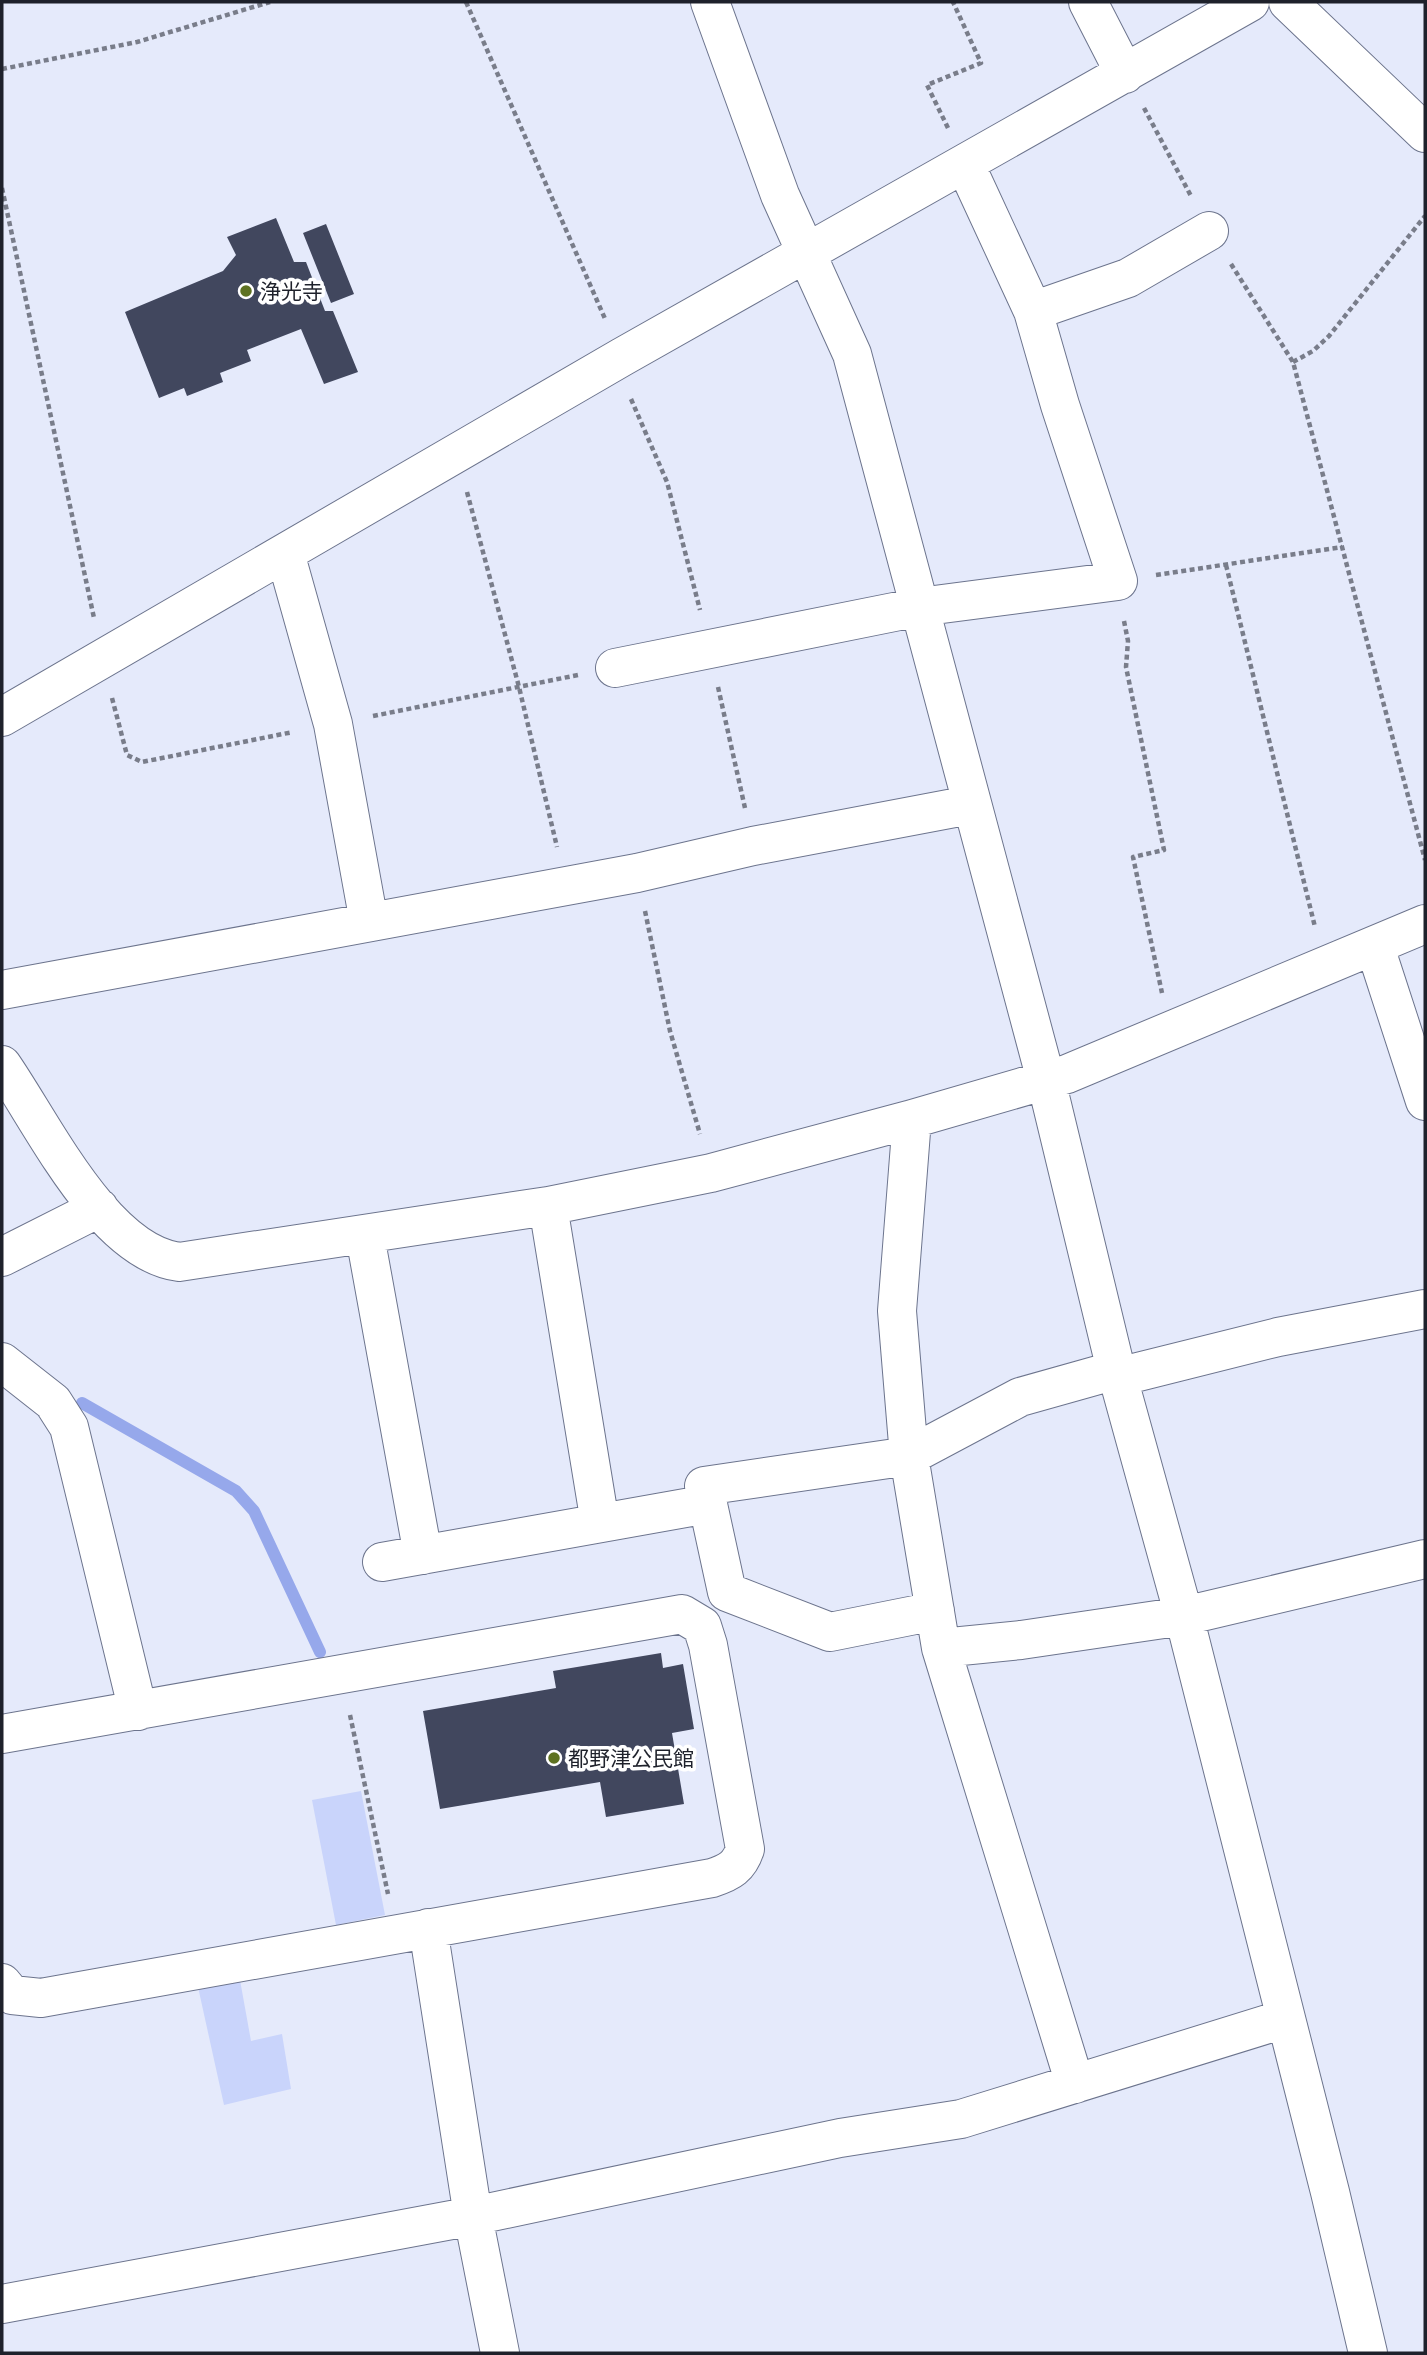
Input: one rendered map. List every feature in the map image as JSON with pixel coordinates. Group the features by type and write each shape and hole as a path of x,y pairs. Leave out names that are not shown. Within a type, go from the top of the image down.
{"street":[{"path":"710,2 780,195 852,354 970,805 1046,1080 1117,1374 1184,1616 1330,2192 1368,2353"},
{"path":"1088,2 1125,74"},
{"path":"2,717 622,357 1250,2"},
{"path":"1288,2 1425,133"},
{"path":"615,668 919,607 1118,581 1060,405 1033,311 965,164"},
{"path":"1033,311 1128,278 1209,231"},
{"path":"285,553 333,724 369,922"},
{"path":"2,990 637,873 753,846 970,805"},
{"path":"2,1065 109,1223 148,1253 179,1262 365,1236 548,1206 711,1173 912,1119 1046,1080 1375,947 1425,924"},
{"path":"1375,947 1425,1101"},
{"path":"912,1119 897,1311 909,1456 941,1648 1075,2084"},
{"path":"548,1206 600,1523"},
{"path":"2,1257 99,1208"},
{"path":"365,1236 423,1555"},
{"path":"935,1611 831,1632 727,1592 704,1486 909,1456 1020,1397 1278,1337 1425,1308"},
{"path":"2,1362 53,1402 69,1427 138,1711"},
{"path":"382,1562 708,1504"},
{"path":"941,1648 1021,1640 1184,1616 1425,1559"},
{"path":"2,1734 682,1614 694,1619 705,1636 745,1849 741,1862 729,1872 712,1878 41,1998 12,1996 2,1983"},
{"path":"412,1930 500,2353"},
{"path":"2,2304 473,2216 840,2138 961,2119 1284,2019"}],"path":[{"path":"2,69 137,42 270,2"},
{"path":"466,2 622,357 629,395 667,482 709,649 753,846"},
{"path":"953,2 981,63 927,85 965,164"},
{"path":"1125,74 1209,231 1293,362 1425,860"},
{"path":"2,188 103,659"},
{"path":"1293,362 1313,351 1329,336 1425,216"},
{"path":"456,454 519,687 567,886"},
{"path":"1170,1031 1133,857 1164,850 1126,667 1128,641 1118,581 1342,547"},
{"path":"1226,565 1325,967"},
{"path":"637,873 670,1031 711,1173"},
{"path":"341,1673 412,1930"}],"shaded area":[{"path":"361,1791 385,1915 336,1925 312,1800"},
{"path":"240,1980 251,2041 282,2034 291,2089 224,2105 198,1987"}],"building":[{"name":"浄光寺","path":"276,218 294,262 306,262 325,311 333,311 358,372 324,384 301,329 247,350 251,361 220,373 223,382 187,396 184,388 159,398 125,312 223,271 236,255 227,237"},
{"path":"326,224 354,294 331,303 303,233"},
{"name":"都野津公民館","path":"661,1653 663,1668 683,1664 694,1729 672,1733 684,1804 606,1817 600,1782 440,1809 423,1711 556,1688 553,1671"}],"waterway":[{"path":"82,1403 236,1491 254,1511 320,1652"}],"place":[{"name":"浄光寺","path":"246,291"},
{"name":"都野津公民館","path":"554,1758"}]}
